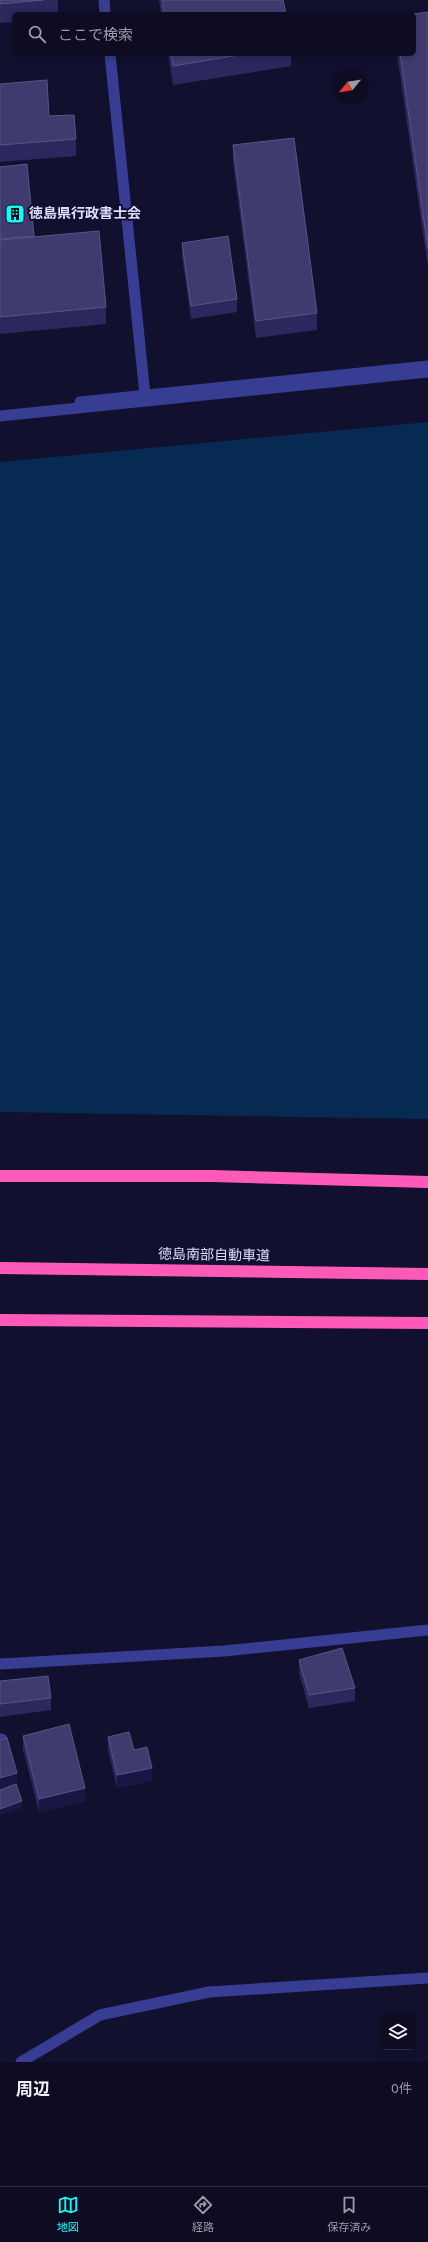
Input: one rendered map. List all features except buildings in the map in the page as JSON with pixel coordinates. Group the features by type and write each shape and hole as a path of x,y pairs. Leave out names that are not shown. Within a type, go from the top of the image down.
{"highway":[{"path":"0,1176 220,1176 428,1182"},
{"name":"徳島南部自動車道","path":"0,1268 428,1274"},
{"path":"0,1320 428,1323"}],"street":[{"path":"104,0 105,12"},
{"path":"110,56 145,395"},
{"path":"0,411 428,366"},
{"path":"0,416 428,372"},
{"path":"0,1664 224,1651 428,1630"},
{"path":"21,2062 100,2015 193,1995 209,1992 428,1978"}],"water":[{"path":"428,422 428,1119 0,1112 0,462"}],"place":[{"name":"徳島県行政書士会","path":"15,214"}]}
